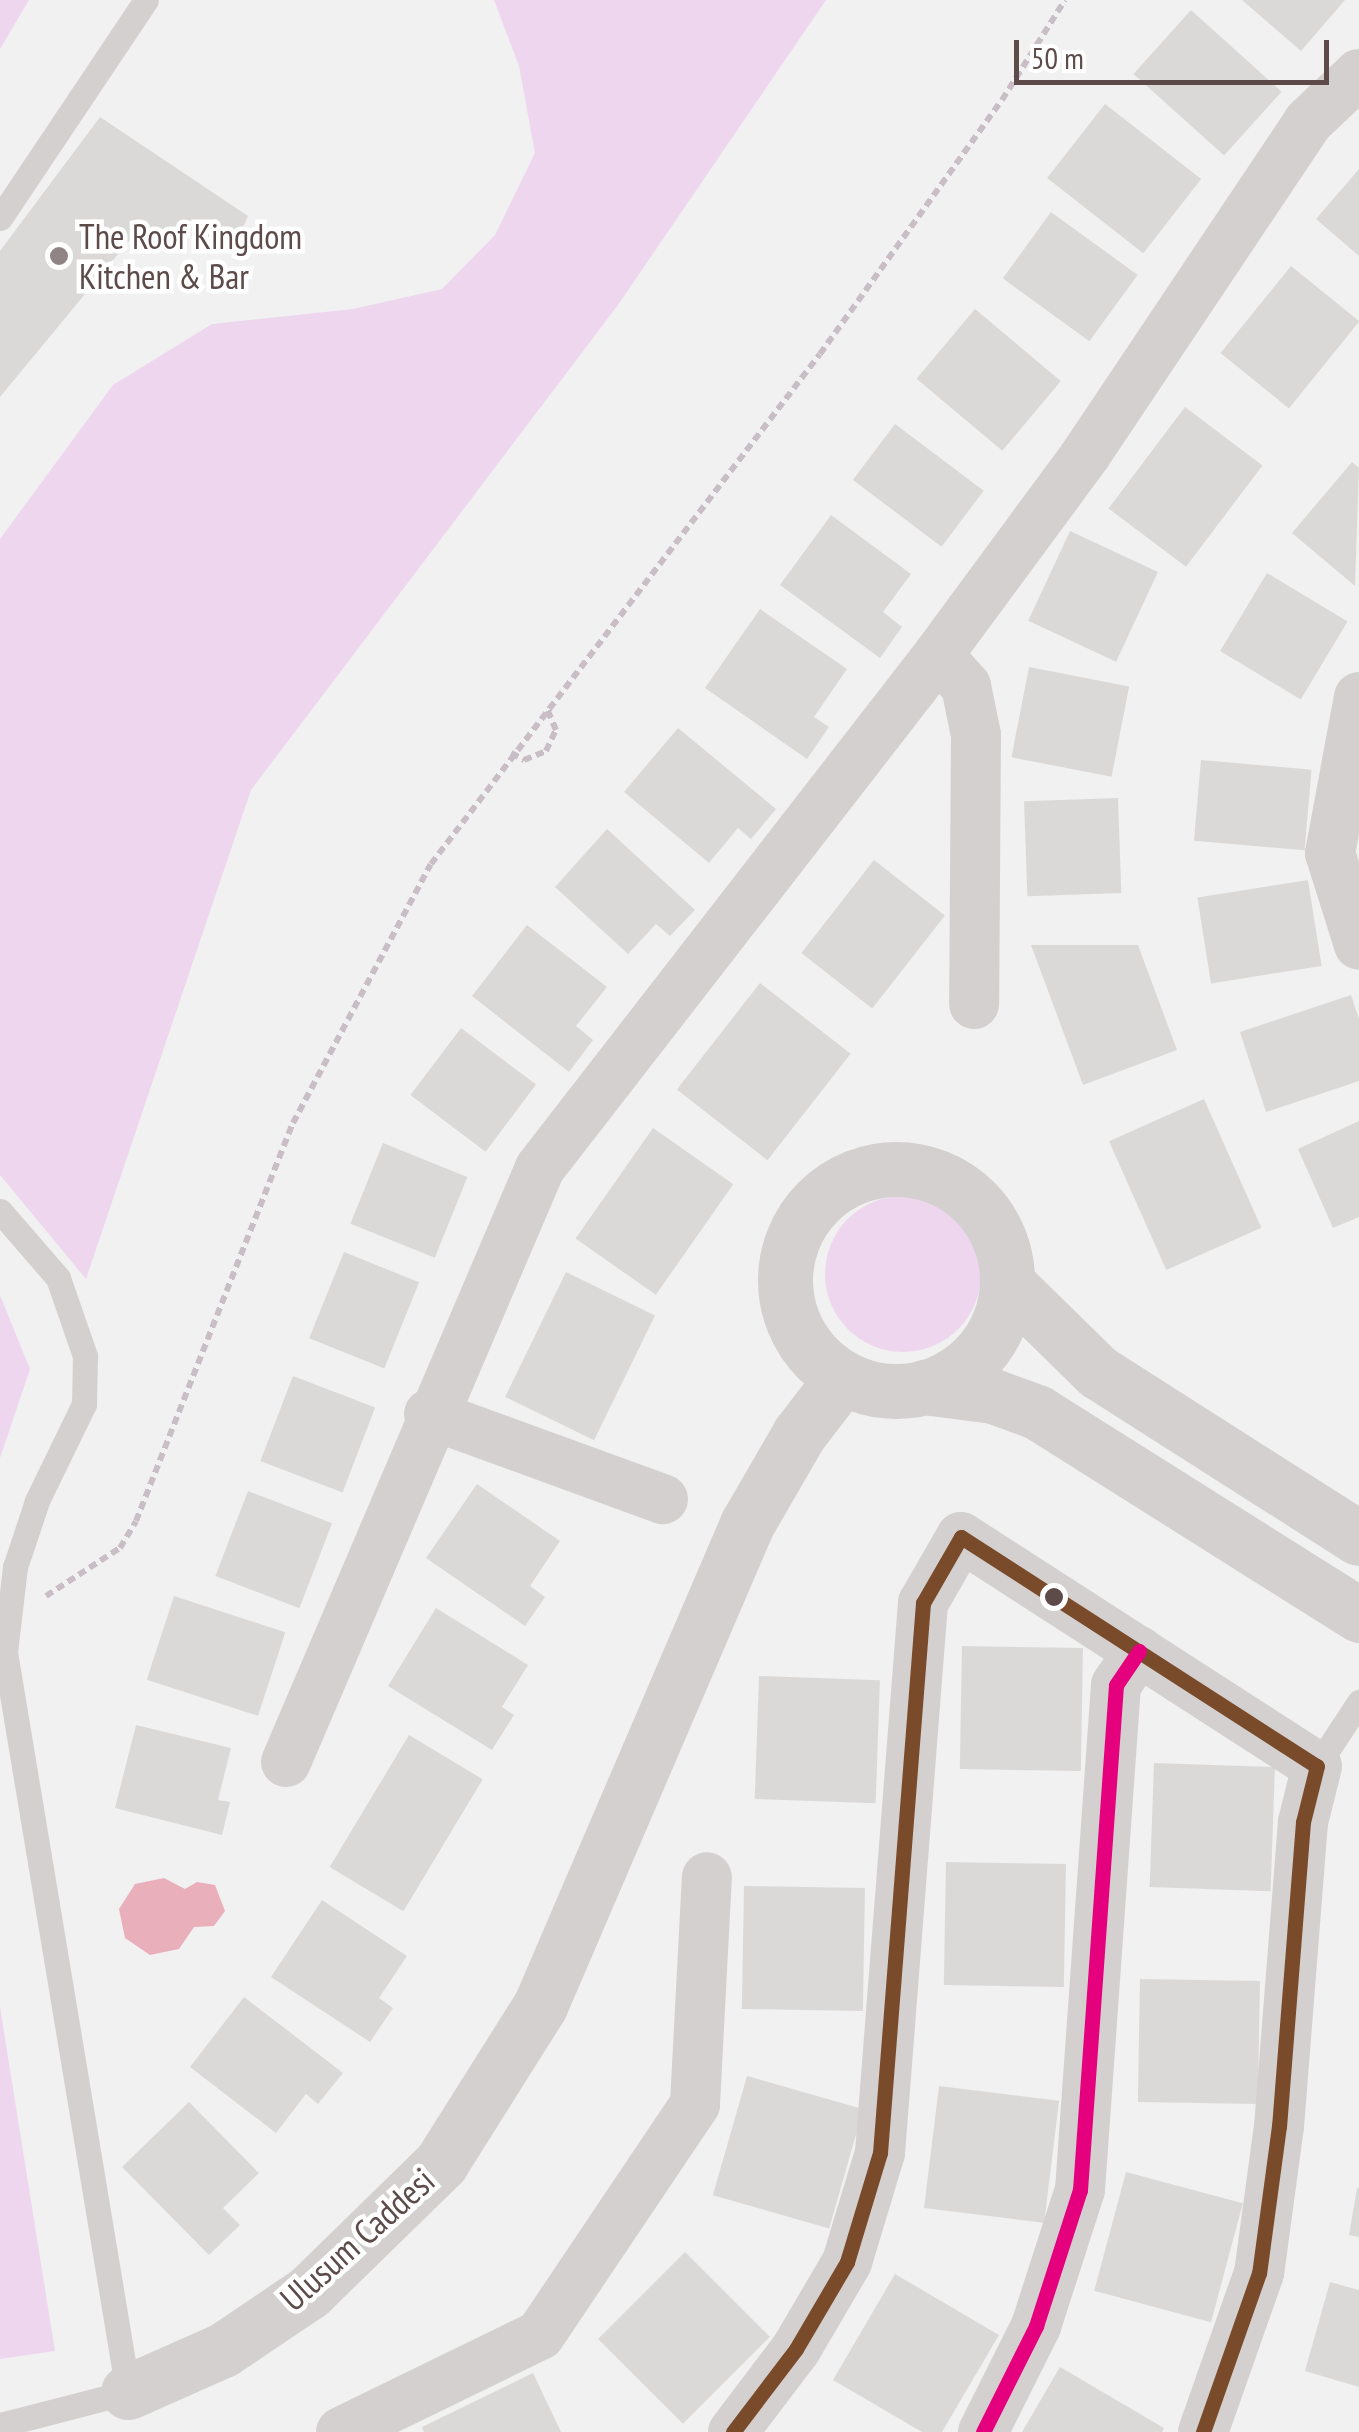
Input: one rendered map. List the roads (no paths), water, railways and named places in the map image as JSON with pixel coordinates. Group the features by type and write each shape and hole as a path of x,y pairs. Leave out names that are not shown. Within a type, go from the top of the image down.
{"street":[{"path":"286,1762 429,1414 540,1168 938,654 1086,454 1308,122 1359,74"},
{"path":"938,654 966,686 976,735 974,1004"},
{"path":"1359,697 1330,853 1359,945"},
{"path":"924,1388 970,1364 990,1341 1008,1284 994,1223 948,1180 886,1168 828,1191 791,1242 786,1304 798,1334 842,1378 875,1390 924,1388 993,1396 1037,1412 1359,1615"},
{"path":"1008,1284 1098,1372 1359,1538"},
{"name":"Ulusum Caddesi","path":"128,2392 223,2350 309,2292 441,2162 540,2006 746,1524 842,1378"},
{"path":"429,1414 663,1499"},
{"path":"732,2432 796,2349 847,2262 880,2153 922,1604 960,1537 1318,1766 1303,1822 1278,2126 1259,2273 1203,2432"},
{"path":"983,2432 1036,2326 1080,2190 1116,1685 1139,1651"},
{"path":"341,2432 540,2335 695,2104 707,1877"}],"lane":[{"path":"0,218 146,0"},
{"path":"0,1211 58,1278 85,1356 84,1404 36,1501 8,1608 8,1681 128,2392 0,2425"},
{"path":"1318,1766 1359,1702"}],"place":[{"name":"The Roof Kingdom Kitchen & Bar","path":"59,256"}]}
